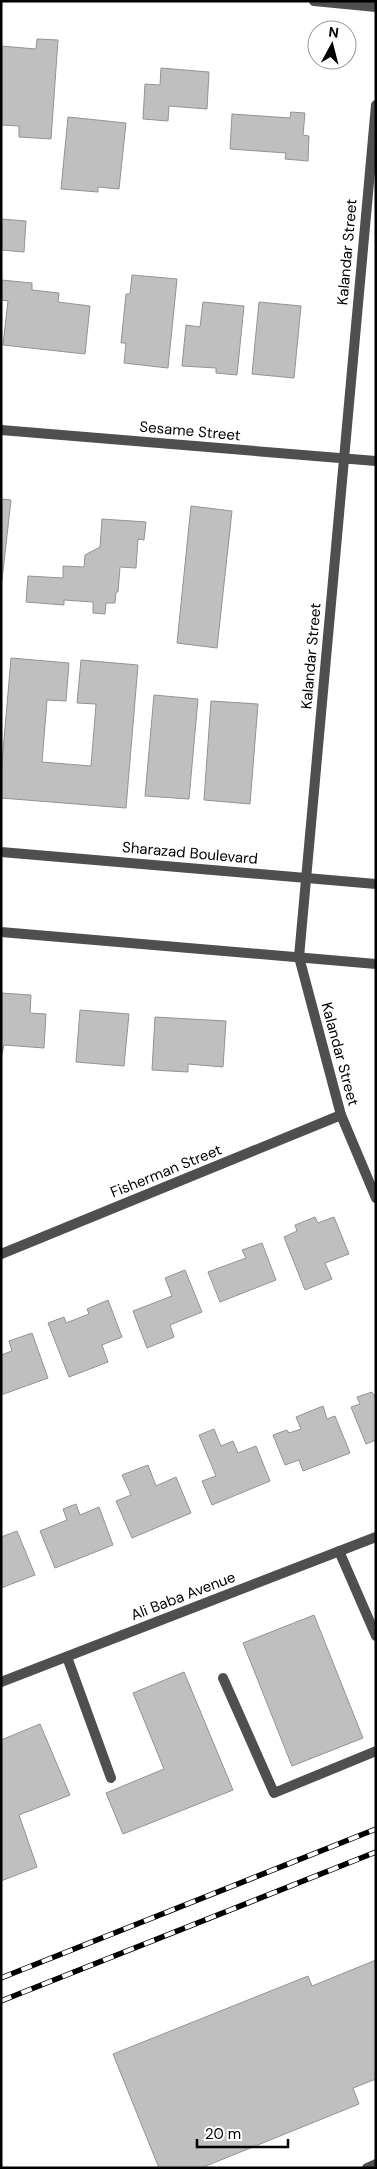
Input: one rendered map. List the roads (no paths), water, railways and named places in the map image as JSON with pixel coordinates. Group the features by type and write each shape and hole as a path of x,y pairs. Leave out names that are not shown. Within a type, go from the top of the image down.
{"street":[{"path":"314,1 376,7"},
{"name":"Kalandar Street","path":"376,106 299,957 341,1115 376,1198"},
{"name":"Sesame Street","path":"1,430 376,461"},
{"name":"Sharazad Boulevard","path":"1,852 376,884"},
{"path":"1,932 376,964"},
{"name":"Fisherman Street","path":"1,1254 341,1115"},
{"name":"Ali Baba Avenue","path":"1,1682 376,1537"},
{"path":"339,1551 376,1636"},
{"path":"67,1657 111,1778"},
{"path":"224,1678 274,1793 376,1751"},
{"path":"367,2168 376,2164"}],"railway":[{"path":"1,1978 376,1829"},
{"path":"1,2001 376,1852"}]}
